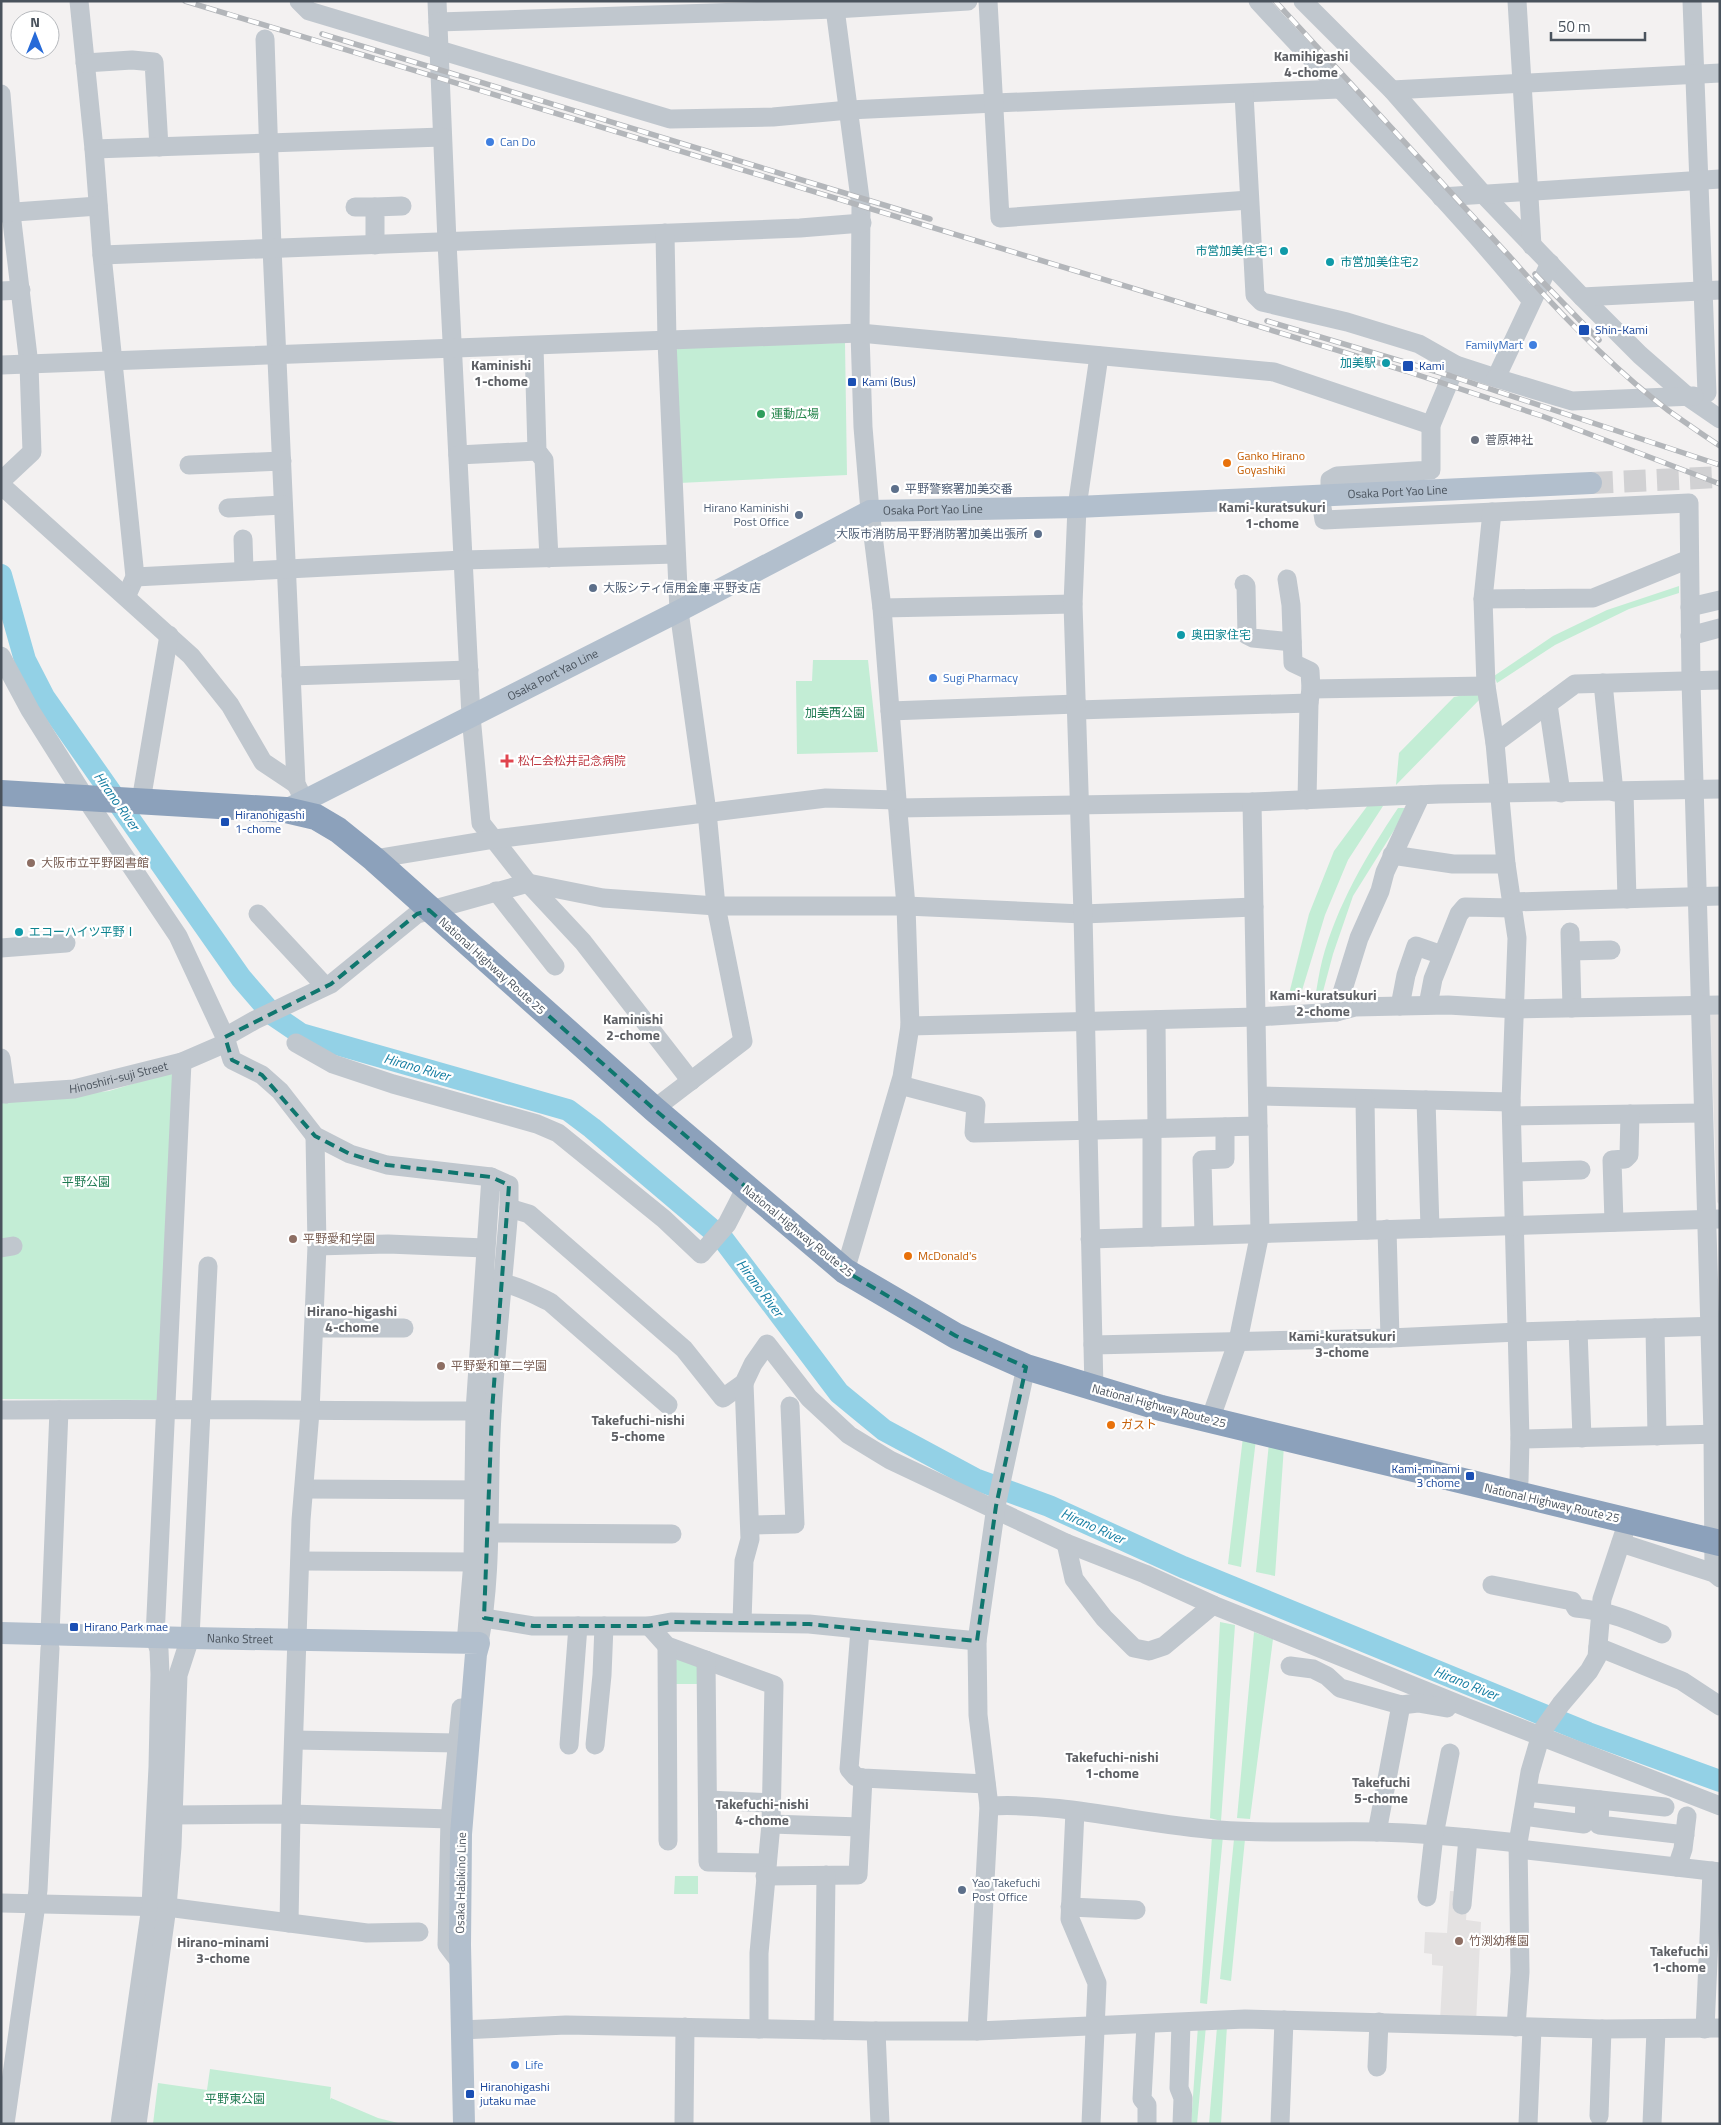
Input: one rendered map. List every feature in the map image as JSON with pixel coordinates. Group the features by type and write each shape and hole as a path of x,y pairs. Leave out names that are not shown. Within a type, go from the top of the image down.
{"highway":[{"name":"National Highway Route 25","path":"1,793 141,801 295,798 316,817 338,830 374,859 654,1109 845,1272 956,1336 1026,1367 1094,1389 1210,1420 1514,1494 1625,1532 1717,1542"}],"main road":[{"name":"Osaka Port Yao Line","path":"295,798 471,716 680,611 870,511 1077,507 1592,483"},
{"name":"Nanko Street","path":"1,1633 50,1641"},
{"name":"Nanko Street","path":"1,1646 50,1641 188,1645 474,1647"},
{"name":"Osaka Habikino Line","path":"464,2124 460,1962 461,1834 474,1647"}],"street":[{"path":"79,1 94,149 102,255 135,577 126,597"},
{"path":"299,1 308,11 670,119 772,117 849,110 1340,89"},
{"path":"437,1 471,716 481,823 528,883 583,942 691,1081"},
{"path":"438,22 968,1"},
{"path":"988,1 1000,218 1249,200"},
{"path":"1258,1 1441,197 1502,264 1531,300"},
{"path":"1303,1 1392,90 1483,194 1640,355 1688,397 1720,419"},
{"path":"1517,1 1532,246"},
{"path":"1244,94 1255,295 1262,302 1347,322 1419,344 1456,364 1572,401 1688,397 1713,393 1711,290 1699,180 1692,1"},
{"path":"835,5 862,223 860,333 862,427 882,608 898,804 906,906 910,1026 907,1055 900,1085 845,1272"},
{"path":"265,40 295,798"},
{"path":"85,63 132,60 154,62 159,147"},
{"path":"1392,90 1720,73"},
{"path":"1,94 6,213 21,290 29,364 32,452 1,481"},
{"path":"94,149 442,137"},
{"path":"1441,197 1720,180"},
{"path":"6,213 98,206"},
{"path":"355,207 402,206"},
{"path":"374,207 375,244"},
{"path":"102,255 800,228 862,223"},
{"path":"654,1109 742,1041 716,906 707,812 680,611 667,340 665,233"},
{"path":"1496,378 1550,263"},
{"path":"1,291 21,290"},
{"path":"1582,296 1711,290"},
{"path":"1,365 860,333 1274,372 1431,425"},
{"path":"534,346 536,451 544,460 548,558"},
{"path":"1094,1389 1086,1021 1073,604 1077,507 1099,356"},
{"path":"1456,364 1431,425 1431,470 1337,476 1330,480 1325,495 1324,520 1689,503 1690,636 1697,896 1710,1005 1703,1113 1713,1219 1717,1576 1625,1532 1602,1600 1597,1657 1589,1671 1560,1706 1541,1733 1530,1772 1518,1846 1520,1972 1528,2124"},
{"path":"458,455 536,451"},
{"path":"189,465 282,461"},
{"path":"1,485 191,656 230,705 263,762 295,798"},
{"path":"228,508 283,505"},
{"path":"1492,512 1483,599 1486,686 1495,743 1506,864 1517,938 1512,1109 1520,1439 1519,1481 1514,1494"},
{"path":"243,539 244,570"},
{"path":"135,577 463,560 676,554"},
{"path":"1483,599 1593,598 1689,559"},
{"path":"1287,578 1293,662 1310,671 1308,800"},
{"path":"1244,584 1246,586 1247,635 1253,638 1292,642"},
{"path":"1690,607 1720,600"},
{"path":"882,608 1073,604"},
{"path":"1690,636 1720,628"},
{"path":"141,801 169,635"},
{"path":"1,656 30,710 86,799 178,936 226,1040 232,1060 262,1075 280,1092 315,1136 350,1154 386,1165 491,1177 509,1185 503,1283 484,1411"},
{"path":"291,676 469,670"},
{"path":"1495,743 1575,684 1720,680"},
{"path":"1603,683 1619,792 1627,899"},
{"path":"890,712 1077,707 1486,686"},
{"path":"1548,704 1561,793"},
{"path":"374,859 495,839 826,798 898,804 1079,806 1252,802 1421,795 1501,795 1720,789"},
{"path":"1336,1012 1359,938 1380,891 1392,855 1421,795"},
{"path":"1210,1420 1238,1340 1260,1233 1252,802"},
{"path":"1392,855 1453,864 1506,864"},
{"path":"528,883 603,898 716,906 906,906 1083,914 1254,907"},
{"name":"Hinoshiri-suji Street","path":"3,1094 74,1089 182,1062 226,1040 255,1020 325,986 417,914 528,883"},
{"path":"496,891 555,966"},
{"path":"1428,1006 1433,979 1459,914 1465,906 1720,896"},
{"path":"258,914 325,986"},
{"path":"1570,932 1572,1008"},
{"path":"1,948 66,943"},
{"path":"1400,1006 1406,975 1416,946 1442,955"},
{"path":"1571,951 1611,950"},
{"path":"910,1026 1257,1018 1336,1012 1355,1007 1428,1006 1516,1009 1710,1005"},
{"path":"1152,1237 1156,1020"},
{"path":"296,1043 342,1066 393,1084 537,1124 558,1133 664,1219 701,1254 728,1224 745,1188"},
{"path":"1,1058 3,1094"},
{"path":"137,2124 159,1906 158,1767 160,1674 157,1644 182,1062"},
{"path":"900,1085 976,1105 974,1133 1258,1126"},
{"path":"1258,1096 1426,1100 1512,1109 1630,1114 1703,1113"},
{"path":"1364,1099 1367,1230"},
{"path":"1426,1100 1430,1228"},
{"path":"1614,1222 1612,1160 1625,1159 1629,1155 1630,1114"},
{"path":"1204,1235 1202,1160 1225,1159 1225,1126"},
{"path":"289,1923 290,1814 300,1561 318,1246 315,1136"},
{"path":"1514,1172 1581,1170"},
{"path":"474,1647 473,1562 481,1490 484,1411 483,1281 491,1177"},
{"path":"509,1208 529,1214 645,1314 684,1349 723,1398 744,1383"},
{"path":"1090,1238 1713,1219"},
{"path":"1387,1229 1390,1338"},
{"path":"318,1246 388,1244 485,1248"},
{"path":"120,2124 159,1906 173,1815 178,1675 188,1645 202,1409 208,1266"},
{"path":"483,1281 503,1283 528,1291 550,1302 668,1405"},
{"path":"1093,1345 1238,1340 1390,1338 1715,1326"},
{"path":"314,1328 404,1328"},
{"path":"1655,1328 1657,1436"},
{"path":"1578,1330 1582,1438"},
{"path":"742,1622 744,1561 750,1539 744,1383 766,1344 809,1398 849,1435 890,1460 996,1508 1066,1543 1145,1574 1213,1605 1468,1708 1541,1733 1720,1806"},
{"path":"976,2031 989,1806 978,1714 976,1641 996,1508 1026,1367"},
{"path":"750,1526 795,1524 790,1406"},
{"path":"1,1410 166,1408 310,1412 484,1411"},
{"path":"5,2124 38,1890 59,1410"},
{"path":"1520,1439 1716,1434"},
{"path":"304,1489 481,1490"},
{"path":"460,1962 447,1944 450,1819 464,1678 484,1618 489,1533 481,1490"},
{"path":"489,1533 672,1534"},
{"path":"1066,1543 1074,1579 1104,1618 1134,1648 1150,1651 1164,1646 1213,1605"},
{"path":"300,1561 473,1562"},
{"path":"1492,1585 1572,1601 1576,1608 1601,1611 1623,1617 1662,1634"},
{"path":"484,1618 533,1626 649,1626 671,1622 808,1624 976,1641"},
{"path":"569,1745 578,1626"},
{"path":"595,1745 602,1674 604,1626"},
{"path":"649,1626 668,1646 774,1685 771,1824 759,1953 759,2029"},
{"path":"860,1630 849,1769 856,1776 863,1778 986,1784"},
{"path":"668,1646 668,1841"},
{"path":"1598,1647 1682,1681 1720,1706"},
{"path":"706,1660 708,1862 826,1875 858,1875 863,1778"},
{"path":"1346,1690 1353,1662"},
{"path":"1290,1666 1313,1669 1327,1676 1340,1688 1401,1705 1418,1703 1454,1709 1468,1708"},
{"path":"1377,1832 1401,1705"},
{"path":"294,1740 457,1743"},
{"path":"1427,1897 1434,1835 1450,1753"},
{"path":"1527,1792 1665,1807"},
{"path":"708,1800 772,1803"},
{"path":"1523,1816 1584,1824 1593,1800"},
{"path":"1593,1800 1599,1825 1684,1835"},
{"path":"461,2030 566,2025 976,2031 1245,2019 1602,2029 1713,2029 1716,1871 1468,1838 1377,1832 1261,1833 1217,1830 1075,1811 1012,1805 989,1806"},
{"path":"1075,1811 1070,1919 1097,1984 1091,2124"},
{"path":"173,1815 290,1814 450,1819"},
{"path":"1677,1867 1687,1816"},
{"path":"771,1824 860,1827"},
{"path":"1462,1905 1468,1838"},
{"path":"824,2030 826,1875"},
{"path":"1,1903 159,1906 367,1933 419,1932"},
{"path":"1070,1906 1136,1910"},
{"path":"1280,2124 1284,2020"},
{"path":"1377,2067 1379,2022"},
{"path":"1181,2023 1179,2088 1183,2098 1182,2124"},
{"path":"1146,2024 1142,2099 1146,2105 1146,2124"},
{"path":"684,2124 686,2027"},
{"path":"1599,2116 1602,2029"},
{"path":"876,2030 880,2124"},
{"path":"1652,2124 1656,2030"}],"highlighted area":[{"path":"429,910 654,1109 845,1271 956,1336 1026,1367 996,1506 977,1641 809,1624 671,1622 649,1626 533,1626 484,1618 492,1411 509,1185 491,1177 387,1165 350,1154 315,1136 262,1075 232,1060 225,1037 331,984 417,914"}],"shaded area":[{"path":"1720,1007 1720,1205 1717,1202 1710,1008"},
{"path":"1450,1891 1468,1892 1466,1920 1481,1922 1476,2023 1440,2021 1443,1966 1432,1965 1432,1954 1424,1953 1425,1932 1447,1933"}],"green space":[{"name":"運動広場","path":"845,343 847,475 679,483 674,352 681,346"},
{"path":"1679,586 1679,593 1629,609 1555,645 1497,683 1494,676 1553,636 1607,610"},
{"name":"加美西公園","path":"813,660 868,660 878,752 797,754 796,681 812,681"},
{"path":"1475,693 1481,698 1396,785 1399,753 1454,697"},
{"path":"1368,805 1383,806 1348,860 1325,915 1300,997 1288,998 1309,914 1334,851"},
{"path":"1398,808 1408,808 1353,896 1333,954 1321,999 1315,999 1328,940 1344,901 1375,844"},
{"name":"平野公園","path":"176,1071 160,1400 1,1399 1,1103 109,1091"},
{"path":"1243,1437 1256,1439 1241,1567 1228,1564"},
{"path":"1269,1443 1284,1446 1275,1576 1256,1572"},
{"path":"1220,1622 1235,1625 1221,1821 1210,1818"},
{"path":"1254,1632 1273,1639 1250,1819 1237,1818"},
{"path":"672,1655 699,1664 699,1684 673,1684"},
{"path":"1212,1836 1223,1836 1207,2004 1200,2003"},
{"path":"1234,1839 1245,1839 1231,1981 1220,1979"},
{"path":"675,1876 698,1876 698,1894 674,1894"},
{"path":"1198,2026 1206,2026 1197,2124 1191,2124"},
{"path":"1227,2026 1221,2124 1209,2124 1217,2027"},
{"name":"平野東公園","path":"210,2069 331,2087 330,2100 331,2098 378,2118 402,2124 153,2124 158,2083 207,2090"}],"waterway":[{"name":"Hirano River","path":"1,575 25,660 44,697 241,978 273,1015 301,1034 568,1110 592,1128 723,1239 839,1393 884,1430 975,1479 1049,1506 1183,1567 1588,1733 1720,1781"}],"tunnel":[{"path":"1591,483 1720,477"}],"railway":[{"path":"185,1 1406,371 1542,416 1720,484"},
{"path":"1275,1 1587,339 1606,358 1669,411 1720,446"},
{"path":"322,34 930,219"},
{"path":"1535,274 1599,340"},
{"path":"1267,321 1451,376 1720,465"}],"place":[{"name":"Can Do","path":"490,142"},
{"name":"市営加美住宅1","path":"1284,251"},
{"name":"市営加美住宅2","path":"1330,262"},
{"name":"Shin-Kami","path":"1584,330"},
{"name":"FamilyMart","path":"1533,345"},
{"name":"加美駅","path":"1386,363"},
{"name":"Kami","path":"1408,366"},
{"name":"Kami (Bus)","path":"852,382"},
{"name":"運動広場","path":"761,414"},
{"name":"菅原神社","path":"1475,440"},
{"name":"Ganko Hirano Goyashiki","path":"1227,463"},
{"name":"平野警察署加美交番","path":"895,489"},
{"name":"Hirano Kaminishi Post Office","path":"799,515"},
{"name":"大阪市消防局平野消防署加美出張所","path":"1038,534"},
{"name":"大阪シティ信用金庫 平野支店","path":"593,588"},
{"name":"奥田家住宅","path":"1181,635"},
{"name":"Sugi Pharmacy","path":"933,678"},
{"name":"松仁会松井記念病院","path":"507,761"},
{"name":"Hiranohigashi 1-chome","path":"225,822"},
{"name":"大阪市立平野図書館","path":"31,863"},
{"name":"エコーハイツ平野Ⅰ","path":"19,932"},
{"name":"平野愛和学園","path":"293,1239"},
{"name":"McDonald's","path":"908,1256"},
{"name":"平野愛和箪二学園","path":"441,1366"},
{"name":"ガスト","path":"1111,1425"},
{"name":"Kami-minami 3 chome","path":"1470,1476"},
{"name":"Hirano Park mae","path":"74,1627"},
{"name":"Yao Takefuchi Post Office","path":"962,1890"},
{"name":"竹渕幼稚園","path":"1459,1941"},
{"name":"Life","path":"515,2065"},
{"name":"Hiranohigashi jutaku mae","path":"470,2094"}],"district":[{"name":"Kamihigashi 4-chome","path":"1311,64"},
{"name":"Kaminishi 1-chome","path":"501,374"},
{"name":"Kami-kuratsukuri 1-chome","path":"1272,516"},
{"name":"Kami-kuratsukuri 2-chome","path":"1323,1004"},
{"name":"Kaminishi 2-chome","path":"633,1028"},
{"name":"Hirano-higashi 4-chome","path":"352,1319"},
{"name":"Kami-kuratsukuri 3-chome","path":"1342,1344"},
{"name":"Takefuchi-nishi 5-chome","path":"638,1428"},
{"name":"Takefuchi-nishi 1-chome","path":"1112,1765"},
{"name":"Takefuchi 5-chome","path":"1381,1790"},
{"name":"Takefuchi-nishi 4-chome","path":"762,1812"},
{"name":"Hirano-minami 3-chome","path":"223,1950"},
{"name":"Takefuchi 1-chome","path":"1679,1959"}]}
